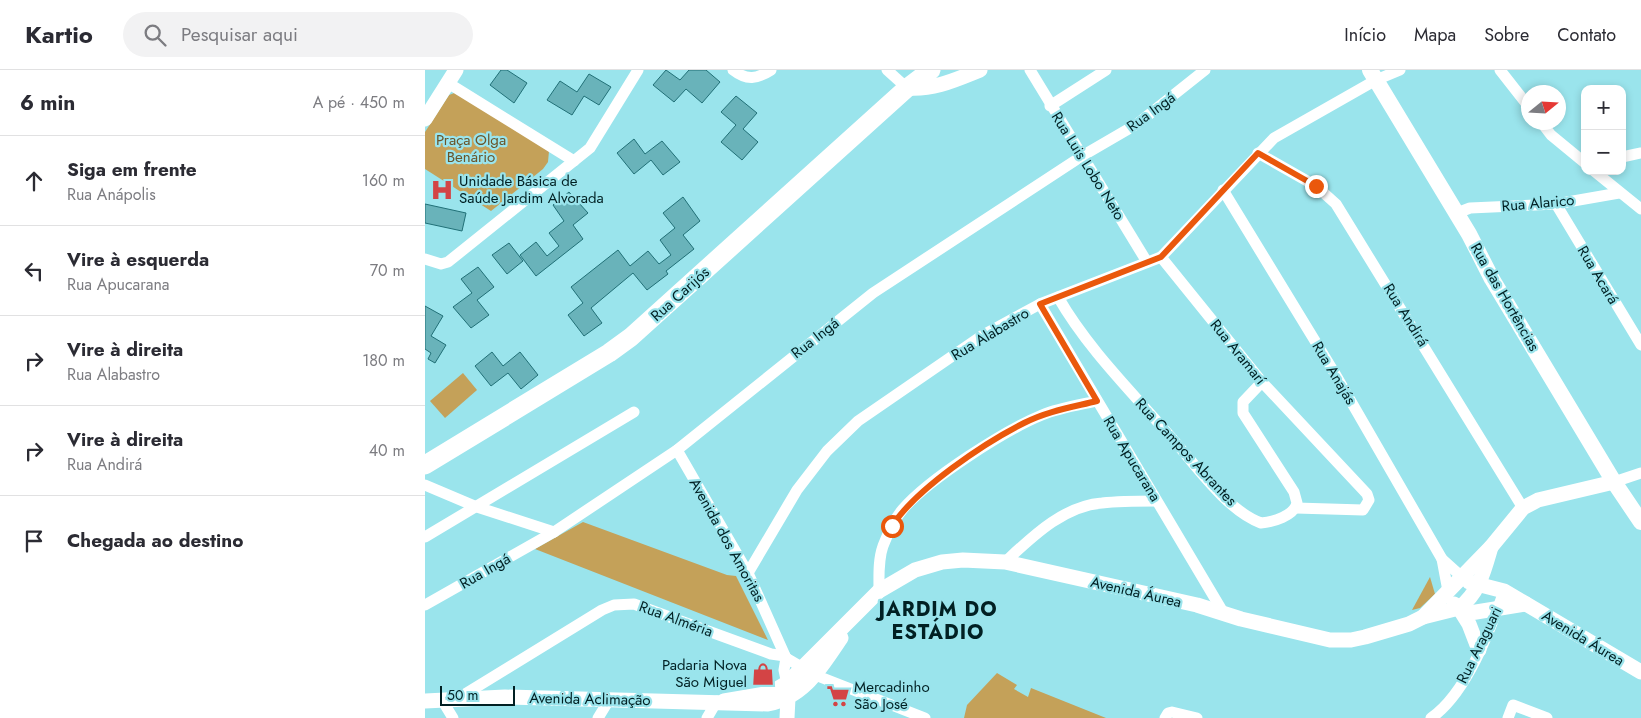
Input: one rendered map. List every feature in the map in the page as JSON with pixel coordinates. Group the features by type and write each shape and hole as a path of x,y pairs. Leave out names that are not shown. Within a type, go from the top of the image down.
{"main road":[{"name":"Rua Carijós","path":"425,465 609,353 631,337 907,88 931,70"},
{"name":"Rua das Hortências","path":"1373,75 1457,213 1492,279 1614,482 1641,522"}],"street":[{"path":"425,259 441,264 448,262 574,161 594,142 638,70"},
{"path":"733,70 746,78 759,78 771,70"},
{"path":"887,70 907,88 922,89 943,85 980,70"},
{"name":"Rua Luis Lobo Neto","path":"1030,70 1050,106 1147,262"},
{"path":"1050,106 1105,70"},
{"name":"Rua Ingá","path":"425,605 553,532 677,450 873,293 1082,156 1157,110 1205,70"},
{"name":"Rua Alabastro","path":"748,573 797,490 827,451 858,421 983,335 1040,304 1161,257 1274,138 1373,75 1400,70"},
{"path":"1500,70 1521,97"},
{"path":"425,119 452,76 574,161"},
{"path":"1547,130 1581,161"},
{"name":"Rua Andirá","path":"1258,153 1316,186 1336,204 1523,508"},
{"path":"1626,156 1641,153"},
{"path":"1599,175 1641,209"},
{"name":"Rua Anajás","path":"1223,190 1334,372 1443,559 1462,577"},
{"name":"Rua Alarico","path":"1457,213 1471,208 1556,204 1619,193"},
{"name":"Rua Acará","path":"1556,204 1641,345"},
{"name":"Rua Aramarí","path":"1161,257 1261,382 1367,494 1369,500 1367,507 1363,510 1344,511 1295,508"},
{"name":"Rua Campos Abrantes","path":"1059,297 1073,322 1097,354 1229,503 1261,523 1279,518 1295,508"},
{"name":"Rua Apucarana","path":"1040,304 1223,612"},
{"path":"1261,382 1243,402 1243,413 1294,492 1297,503 1295,508"},
{"path":"879,591 879,567 882,548 903,510 919,494 970,456 1023,423 1044,414 1097,401"},
{"path":"425,537 634,412"},
{"name":"Avenida dos Amoritas","path":"677,450 748,573 785,657 784,670 789,698 787,718"},
{"path":"1462,577 1491,547 1523,508 1538,500 1614,482 1641,473"},
{"path":"425,485 477,507 553,532"},
{"path":"1005,562 1043,528 1085,506 1102,503 1156,500"},
{"path":"1459,608 1471,599 1479,585 1491,547"},
{"name":"Rua Anajás","path":"1443,559 1448,591"},
{"name":"Avenida Áurea","path":"787,682 879,591 915,570 942,562 963,560 1005,562 1197,605 1241,619 1330,640 1351,640 1365,637 1409,624 1423,617 1459,608 1470,612 1479,612 1526,604"},
{"name":"Avenida Áurea","path":"1423,617 1462,577 1479,585 1504,591 1641,672"},
{"path":"1197,605 1209,587"},
{"path":"1448,591 1452,602 1459,608 1473,632 1479,650"},
{"name":"Rua Araguari","path":"1431,718 1454,696 1479,650 1504,591"},
{"name":"Rua Alméria","path":"449,700 494,676 602,610 622,603 634,604 659,612 771,654 785,657"},
{"name":"Avenida Áurea","path":"789,698 804,688 815,675 858,612"},
{"path":"785,657 815,675 925,718"},
{"path":"485,699 494,676"},
{"name":"Avenida Aclimação","path":"721,701 769,693 787,682"},
{"name":"Avenida Aclimação","path":"425,701 505,697 721,701 760,705 789,698"},
{"path":"449,700 453,718"},
{"path":"598,718 609,700"},
{"path":"707,718 721,701"},
{"path":"1508,718 1513,705 1547,718"},
{"path":"1169,715 1197,718"}],"green space":[{"name":"Praça Olga Benário","path":"457,92 549,151 548,162 543,169 491,211 425,169 425,132 449,95"},
{"path":"463,373 477,390 445,418 430,401"},
{"path":"583,522 727,575 736,576 768,640 535,549"},
{"path":"1430,577 1435,594 1420,608 1412,610"},
{"path":"997,673 1017,685 1014,689 1028,697 1031,688 1106,718 964,718 967,705"}],"building":[{"path":"501,70 507,70 527,83 514,103 490,85"},
{"path":"666,70 680,80 689,70 706,70 720,82 702,103 686,89 674,102 653,85"},
{"path":"589,74 611,87 599,105 584,96 572,115 547,100 560,81 577,92"},
{"path":"736,96 757,113 743,129 758,142 742,160 721,142 736,125 721,112"},
{"path":"634,139 645,154 662,141 680,162 663,175 651,160 634,174 617,153"},
{"path":"569,192 588,213 573,225 583,239 536,276 520,255 536,242 547,256 559,246 549,233 564,221 553,205"},
{"path":"683,197 700,221 683,235 694,249 666,271 668,274 647,290 633,273 591,308 602,323 584,336 568,315 583,303 571,287 618,250 630,266 648,251 659,264 671,255 660,240 675,228 663,213"},
{"path":"425,204 466,213 462,231 425,223"},
{"path":"509,243 523,261 507,274 492,255"},
{"path":"478,267 494,287 477,300 489,315 471,328 453,307 472,293 461,279"},
{"path":"425,306 443,316 431,336 446,345 435,363 428,359 431,353 425,349"},
{"path":"492,352 503,366 520,352 538,375 521,389 508,373 491,386 475,366"}],"place":[{"name":"Unidade Básica de Saúde Jardim Alvorada","path":"442,190"},
{"name":"Padaria Nova São Miguel","path":"763,674"},
{"name":"Mercadinho São José","path":"838,696"}],"district":[{"name":"JARDIM DO ESTÁDIO","path":"938,620"}],"route":[{"path":"892,526 903,510 919,494 970,456 1023,423 1044,414 1097,401 1040,304 1161,257 1258,153 1316,186"}]}
